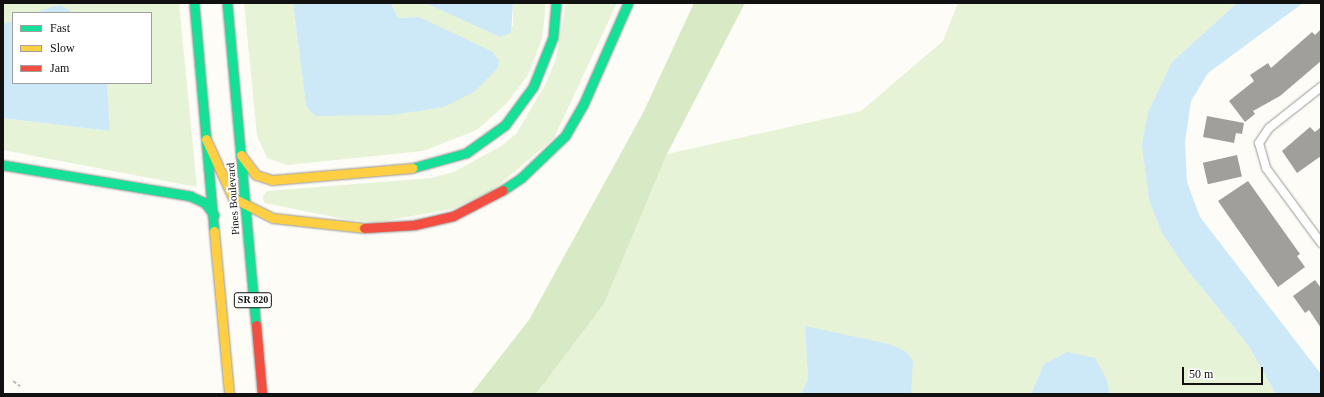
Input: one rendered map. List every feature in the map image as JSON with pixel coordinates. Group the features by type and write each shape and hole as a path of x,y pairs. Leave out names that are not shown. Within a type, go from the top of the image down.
{"highway":[{"name":"Pines Boulevard","path":"194,3 229,394"},
{"name":"Pines Boulevard","path":"226,3 242,155 245,207 262,394"},
{"path":"242,155 256,175 272,180 417,168 466,153 505,126 533,87 553,37 556,3"},
{"path":"206,139 224,185 245,207 273,218 376,229 435,221 487,200 522,178 565,136 583,105 628,3"},
{"path":"3,165 190,196 205,202 214,215"}],"street":[{"path":"1321,87 1269,128 1260,143 1266,168 1321,243"}],"path":[{"path":"13,381 20,386"}],"green space":[{"path":"3,3 179,3 197,187 3,150 3,118 110,131 107,84 152,84 152,12 72,12 61,5 38,12 12,12 12,21 3,24"},
{"path":"244,3 293,3 306,106 419,17 398,18 391,3 425,3 500,37 513,26 513,3 545,3 545,13 542,39 528,75 507,103 477,130 423,151 287,165 267,158 257,136"},
{"path":"566,3 617,3 554,138 492,191 452,209 378,222 349,220 264,203 263,196 267,191 431,178 454,172 501,146 516,134 545,85 556,59"},
{"path":"694,3 745,3 667,154 604,304 536,394 471,394 529,320 643,113"},
{"path":"958,3 1237,3 1172,62 1148,112 1146,174 1149,200 1185,267 1248,345 1276,394 1110,394 1107,380 1044,364 1031,394 911,394 905,351 889,344 805,327 808,379 801,394 536,394 604,304 667,154 861,111 943,41"}],"water":[{"path":"293,3 391,3 398,18 419,17 493,52 499,61 498,68 474,92 444,107 391,115 315,116 306,106"},
{"path":"425,3 513,3 511,33 500,37"},
{"path":"1237,3 1303,3 1208,73 1191,101 1185,142 1187,182 1200,217 1321,374 1321,394 1276,394 1248,345 1185,267 1162,233 1149,200 1142,145 1148,112 1172,62"},
{"path":"61,5 72,12 38,12"},
{"path":"12,21 12,84 107,84 110,131 3,118 3,24"},
{"path":"805,326 889,344 905,351 913,360 911,394 801,394 808,379"},
{"path":"1067,352 1095,358 1107,380 1110,394 1031,394 1044,364"}],"building":[{"path":"1321,29 1321,61 1280,96 1253,111 1255,114 1245,122 1229,101 1254,81 1250,75 1268,63 1271,68 1312,32 1315,35"},
{"path":"1207,116 1244,123 1242,134 1236,133 1234,143 1203,137"},
{"path":"1310,127 1315,132 1321,127 1321,156 1297,173 1282,151"},
{"path":"1237,155 1242,176 1208,184 1203,163"},
{"path":"1248,181 1300,254 1297,256 1305,267 1278,287 1218,201"},
{"path":"1315,280 1321,288 1321,328 1309,310 1305,313 1293,296"}],"traffic: fast":[{"path":"194,3 214,231"},
{"path":"227,3 256,325"},
{"path":"412,168 466,153 505,125 533,87 553,37 556,3"},
{"path":"503,190 521,178 565,136 583,105 628,3"},
{"path":"3,165 190,196 205,203 214,215"}],"traffic: slow":[{"path":"206,139 233,198 273,218 364,228"},
{"path":"241,155 256,175 272,180 412,168"},
{"path":"214,231 229,394"}],"traffic: jam":[{"path":"364,228 414,225 453,216 503,190"},
{"path":"256,325 262,394"}]}
